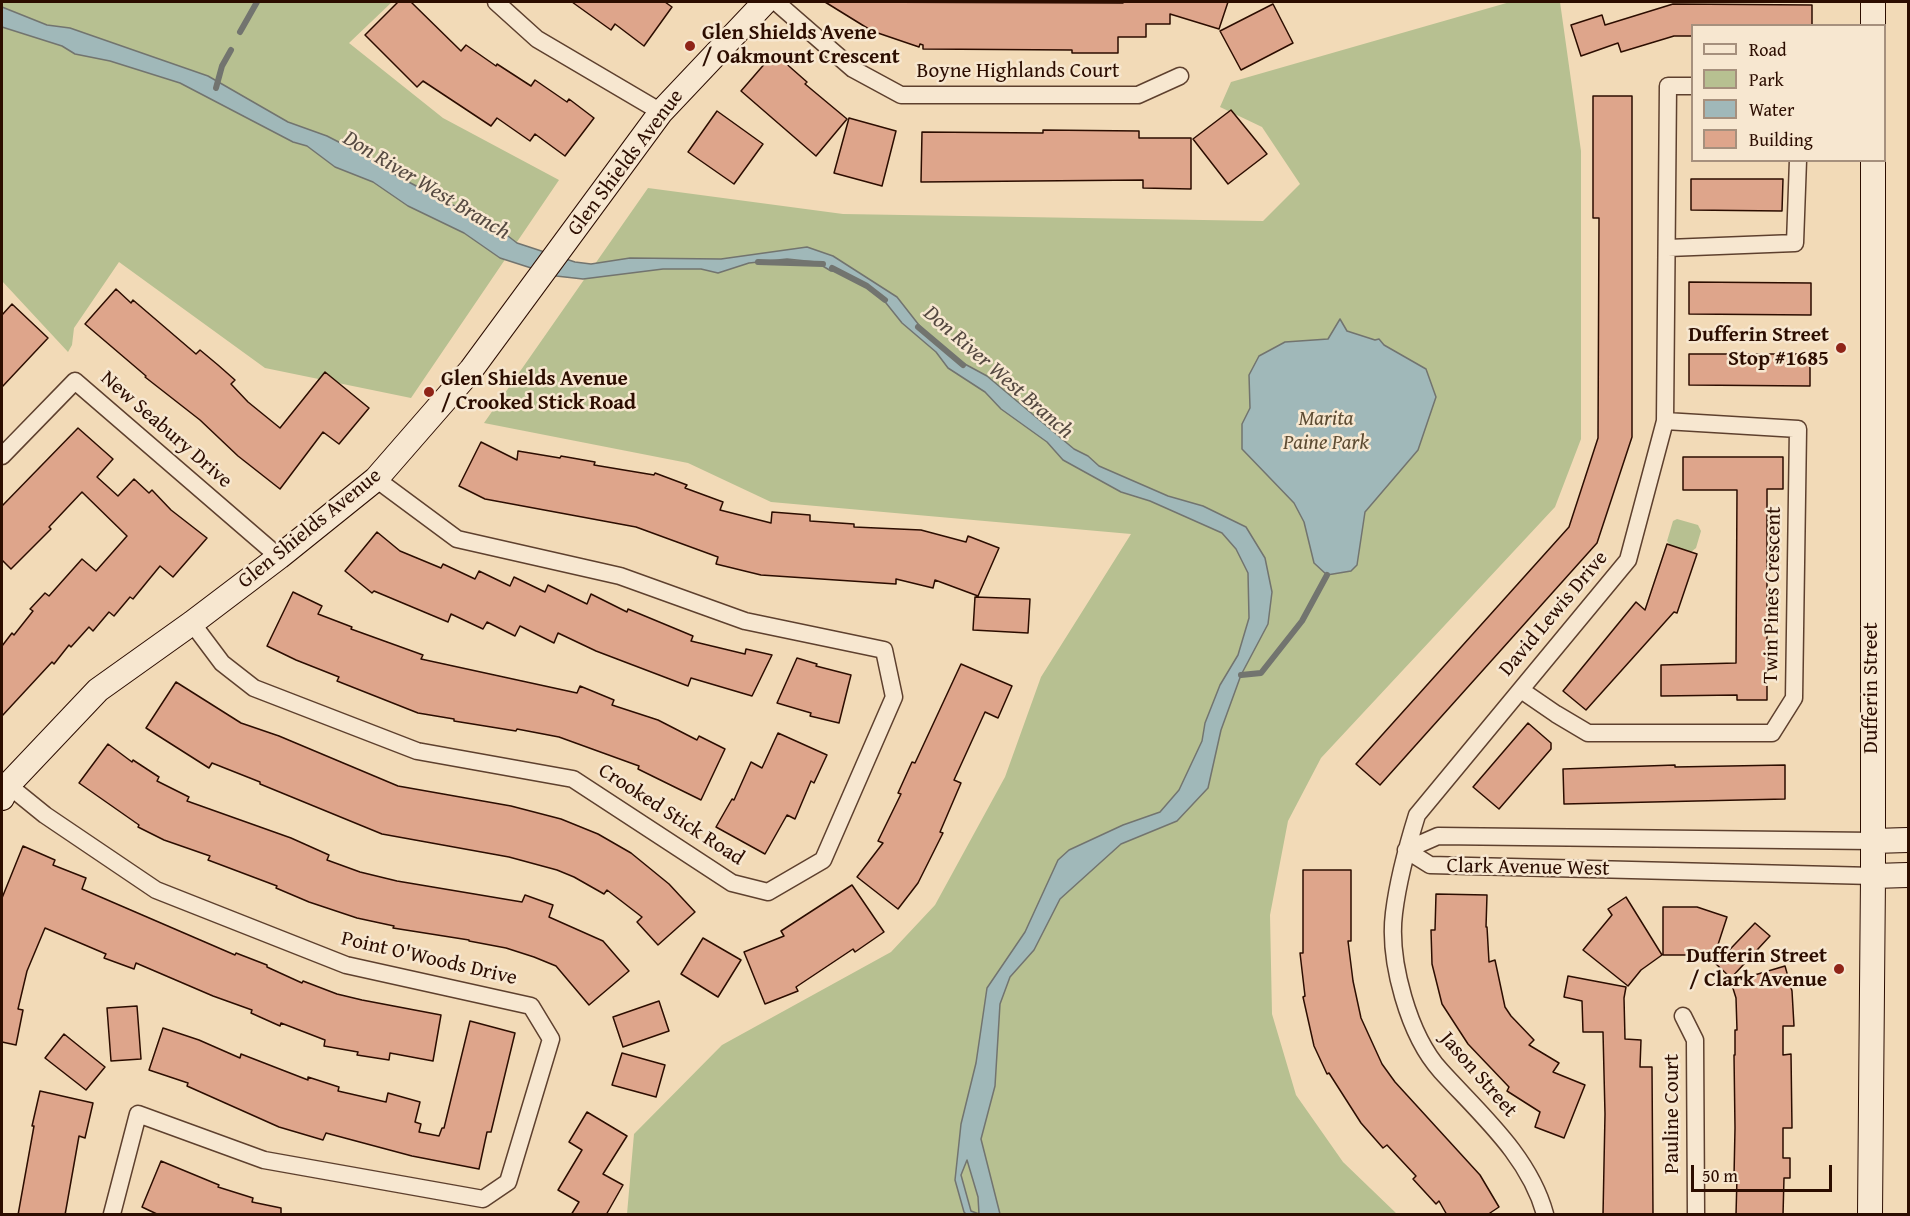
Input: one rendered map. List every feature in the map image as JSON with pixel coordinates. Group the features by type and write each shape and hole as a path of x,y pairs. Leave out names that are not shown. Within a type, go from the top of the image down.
{"street":[{"path":"496,2 537,39 661,112"},
{"name":"Glen Shields Avenue","path":"5,792 98,690 279,557 376,479 471,370 661,112 765,2"},
{"name":"Boyne Highlands Court","path":"776,2 853,69 901,94 1138,94 1180,76"},
{"path":"1873,2 1873,24"},
{"name":"David Lewis Drive","path":"1406,850 1417,815 1628,560 1665,421 1668,86 1691,86"},
{"path":"1668,248 1795,243 1798,162"},
{"name":"Dufferin Street","path":"1870,1215 1873,876 1873,162"},
{"name":"New Seabury Drive","path":"2,456 75,381 279,557"},
{"name":"Twin Pines Crescent","path":"1521,690 1588,733 1772,734 1794,698 1798,429 1665,421"},
{"name":"Crooked Stick Road","path":"192,623 222,663 254,688 417,751 573,778 732,883 768,892 824,860 894,697 884,650 745,621 620,576 457,539 376,479"},
{"name":"Point O'Woods Drive","path":"5,792 45,815 156,890 346,965 531,1006 551,1039 508,1182 483,1199 264,1160 138,1114 112,1215"},
{"name":"Clark Avenue West","path":"1406,850 1438,836 1908,840"},
{"name":"Clark Avenue West","path":"1406,850 1430,865 1908,875"},
{"name":"Jason Street","path":"1406,850 1394,915 1395,961 1418,1040 1439,1069 1499,1133 1521,1162 1528,1172 1545,1215"},
{"name":"Pauline Court","path":"1683,1016 1695,1040 1696,1215"}],"green space":[{"path":"2,2 392,2 349,43 443,118 559,180 411,398 265,368 119,262 74,328 72,345 68,352 2,281"},
{"name":"Marita Paine Park","path":"1510,2 1560,2 1581,151 1581,439 1555,507 1321,758 1288,821 1270,915 1272,1014 1296,1095 1343,1162 1397,1214 627,1214 634,1134 722,1045 891,952 935,905 1005,777 1041,677 1131,534 771,502 688,463 484,423 648,188 843,214 1263,221 1300,184 1262,127 1220,107 1231,82"},
{"path":"1677,519 1698,525 1701,531 1696,548 1691,552 1671,546 1667,541 1673,521"}],"water":[{"path":"2,7 47,25 70,28 208,76 288,122 327,136 364,155 399,177 499,229 517,243 575,262 591,264 630,258 721,259 807,247 833,256 897,297 926,334 950,356 987,376 1074,449 1088,456 1099,466 1168,496 1203,506 1246,527 1265,558 1272,592 1268,624 1241,675 1221,730 1208,788 1177,821 1121,844 1060,899 1034,950 1010,977 1000,1004 995,1086 981,1139 1000,1214 979,1214 966,1214 955,1180 961,1124 976,1063 987,988 1025,932 1058,860 1069,850 1123,825 1160,812 1179,790 1202,741 1205,723 1220,685 1238,655 1249,618 1248,573 1236,549 1222,533 1150,501 1121,492 1063,460 1047,442 1001,409 985,392 948,368 936,352 902,323 878,293 843,272 831,271 816,262 787,259 749,263 718,273 701,269 663,269 583,279 556,276 500,258 464,233 408,206 373,182 335,167 307,146 293,142 180,83 110,61 75,54 62,46 2,27","holes":["967,1160 978,1197 979,1214 971,1211 961,1175"]},
{"path":"1340,319 1347,331 1375,340 1379,339 1384,345 1426,369 1436,397 1418,450 1365,512 1357,565 1351,571 1327,575 1314,563 1304,522 1294,503 1242,449 1242,424 1250,408 1249,375 1259,356 1285,342 1328,339"}],"building":[{"path":"398,2 411,2 461,51 466,45 531,86 535,80 567,102 569,99 594,118 565,156 535,134 530,141 497,118 491,126 423,81 417,87 365,35"},
{"path":"572,2 665,2 672,7 644,46 615,24 611,30"},
{"path":"825,2 1228,2 1219,29 1170,14 1170,24 1146,24 1146,37 1118,37 1118,53 1072,53 1072,50 923,49 923,45 920,44 919,47 872,31"},
{"path":"1273,4 1293,43 1241,70 1220,31"},
{"path":"1673,4 1812,5 1812,24 1691,24 1691,36 1674,36 1621,52 1618,43 1581,56 1571,25 1602,15 1605,25"},
{"path":"774,53 807,82 805,84 847,119 816,156 741,91"},
{"path":"1593,96 1632,96 1632,437 1597,543 1380,785 1356,764 1569,527 1598,438 1599,218 1593,218"},
{"path":"1231,110 1267,154 1228,184 1193,139"},
{"path":"717,111 763,144 734,184 688,152"},
{"path":"849,118 896,131 882,186 834,173"},
{"path":"1043,130 1139,131 1139,138 1191,138 1191,189 1143,188 1143,180 921,182 922,132 1043,133"},
{"path":"1691,179 1783,179 1782,211 1691,210"},
{"path":"1689,282 1811,283 1811,315 1689,314"},
{"path":"116,289 131,303 133,300 196,354 200,350 218,365 235,380 231,384 248,402 280,428 325,372 369,408 339,444 323,432 280,489 238,456 200,420 145,377 85,324"},
{"path":"12,304 48,338 2,387 2,315"},
{"path":"1689,354 1810,354 1810,386 1689,385"},
{"path":"78,428 113,459 97,477 118,496 134,479 149,493 152,490 171,510 207,538 173,577 160,566 133,599 130,597 114,616 109,612 93,631 89,627 71,647 69,645 54,664 52,662 2,716 2,646 33,611 30,609 45,593 49,596 82,559 96,571 127,536 82,492 49,527 51,529 11,569 2,560 2,506"},
{"path":"481,442 517,460 518,451 595,462 594,465 654,475 655,473 687,485 685,488 723,502 720,510 771,523 772,512 810,515 810,521 854,524 854,527 921,530 966,542 968,536 999,548 978,596 935,580 933,588 896,579 896,584 761,575 716,564 718,557 636,527 485,499 459,486"},
{"path":"1683,457 1783,457 1783,489 1767,489 1767,700 1737,700 1737,695 1661,696 1661,665 1736,663 1737,490 1683,490"},
{"path":"377,532 400,551 441,568 443,564 475,579 479,571 510,586 514,577 545,592 548,585 587,604 591,594 627,612 628,609 693,636 691,641 745,654 746,649 772,655 752,696 691,678 688,686 596,651 558,633 554,643 520,626 515,636 487,622 483,629 451,614 448,622 374,591 372,593 345,571"},
{"path":"1667,544 1697,554 1677,613 1674,612 1586,710 1563,691 1636,602 1645,610"},
{"path":"293,592 322,606 318,614 352,627 351,629 423,655 421,659 577,693 580,686 614,700 612,705 658,720 697,740 699,736 725,749 701,800 638,769 639,766 559,737 454,721 454,719 418,713 337,681 339,677 267,646"},
{"path":"975,597 1030,599 1028,633 973,630"},
{"path":"797,658 817,664 816,666 851,675 839,723 810,716 811,713 777,703"},
{"path":"961,664 1012,686 998,718 985,712 954,780 961,783 940,832 943,833 918,883 898,909 857,877 883,843 878,841 901,794 898,793 912,762 915,763"},
{"path":"176,682 241,723 279,736 398,786 511,806 561,819 598,834 631,853 669,884 695,912 658,945 637,922 642,917 607,890 604,894 557,870 509,857 382,834 212,763 209,768 146,728"},
{"path":"1528,723 1551,743 1551,749 1499,809 1473,787"},
{"path":"778,733 827,755 814,783 811,781 795,819 787,815 765,854 716,827 732,799 734,800 751,762 762,768"},
{"path":"108,744 132,762 133,760 159,777 157,781 189,797 187,801 291,838 329,855 327,860 360,872 397,881 522,902 525,895 553,905 549,917 603,941 629,971 589,1005 556,966 534,957 506,948 393,928 394,926 357,918 309,902 276,888 277,886 208,860 210,856 164,840 138,827 139,825 79,783"},
{"path":"1675,765 1675,767 1785,765 1785,799 1564,804 1563,769"},
{"path":"23,846 55,860 53,865 86,878 82,889 235,955 236,953 267,965 302,983 303,981 337,994 362,1000 441,1015 433,1061 390,1053 389,1060 357,1055 358,1052 324,1046 325,1040 281,1023 280,1026 251,1013 252,1010 136,963 134,969 104,958 106,954 45,928 27,971 18,1009 23,1010 16,1045 2,1042 2,898"},
{"path":"1303,870 1351,870 1351,941 1348,941 1361,1018 1382,1064 1395,1082 1480,1175 1499,1207 1487,1215 1447,1215 1439,1201 1436,1204 1413,1179 1416,1176 1387,1145 1383,1148 1361,1123 1329,1073 1327,1074 1314,1046 1303,997 1305,996 1300,953 1303,953"},
{"path":"852,885 884,932 855,952 853,949 796,987 798,991 765,1004 744,952 784,936 781,931"},
{"path":"1436,894 1487,895 1486,927 1489,962 1495,960 1505,1007 1534,1040 1529,1045 1559,1063 1553,1072 1585,1085 1564,1138 1535,1127 1540,1112 1507,1091 1509,1087 1468,1044 1442,1004 1432,964 1431,930 1435,930"},
{"path":"1626,897 1662,955 1641,970 1628,986 1583,950 1612,915 1608,909"},
{"path":"1663,907 1697,907 1727,917 1712,963 1688,955 1663,955"},
{"path":"1755,923 1770,936 1731,978 1716,964"},
{"path":"703,938 741,960 718,997 681,974"},
{"path":"1785,966 1792,991 1794,1026 1783,1026 1783,1055 1791,1054 1792,1128 1783,1128 1783,1158 1790,1158 1790,1178 1784,1178 1783,1215 1736,1215 1734,1055 1735,1030 1737,1030 1736,998 1731,982"},
{"path":"1568,976 1626,987 1625,1039 1641,1040 1640,1067 1652,1067 1653,1215 1603,1215 1605,1114 1603,1032 1583,1032 1582,1001 1564,997"},
{"path":"659,1001 669,1031 623,1047 613,1017"},
{"path":"137,1006 141,1059 111,1061 107,1008"},
{"path":"470,1021 515,1033 491,1132 487,1132 479,1169 412,1156 326,1133 323,1140 279,1127 187,1086 188,1083 149,1070 163,1028 199,1040 240,1058 241,1054 308,1080 308,1077 339,1087 338,1091 386,1102 388,1093 420,1102 415,1122 421,1124 419,1132 439,1136 444,1128"},
{"path":"64,1034 105,1067 86,1090 45,1058"},
{"path":"622,1053 665,1065 656,1097 612,1085"},
{"path":"40,1091 93,1103 85,1138 79,1136 65,1215 18,1215"},
{"path":"587,1112 627,1136 603,1174 623,1185 606,1215 571,1215 579,1202 558,1190 582,1150 569,1142"},
{"path":"161,1161 219,1185 218,1187 253,1198 252,1202 281,1208 281,1215 159,1215 142,1207"}],"waterway":[{"path":"240,32 257,2"},
{"path":"216,88 222,66 231,50"},
{"name":"Don River West Branch","path":"758,262 823,264"},
{"name":"Don River West Branch","path":"832,268 867,286 885,300"},
{"name":"Don River West Branch","path":"918,327 963,365"},
{"path":"1241,675 1261,673 1302,621 1327,575"}],"place":[{"name":"Glen Shields Avene / Oakmount Crescent","path":"690,46"},
{"name":"Dufferin Street Stop #1685","path":"1841,348"},
{"name":"Glen Shields Avenue / Crooked Stick Road","path":"429,392"},
{"name":"Dufferin Street / Clark Avenue","path":"1839,969"}]}
